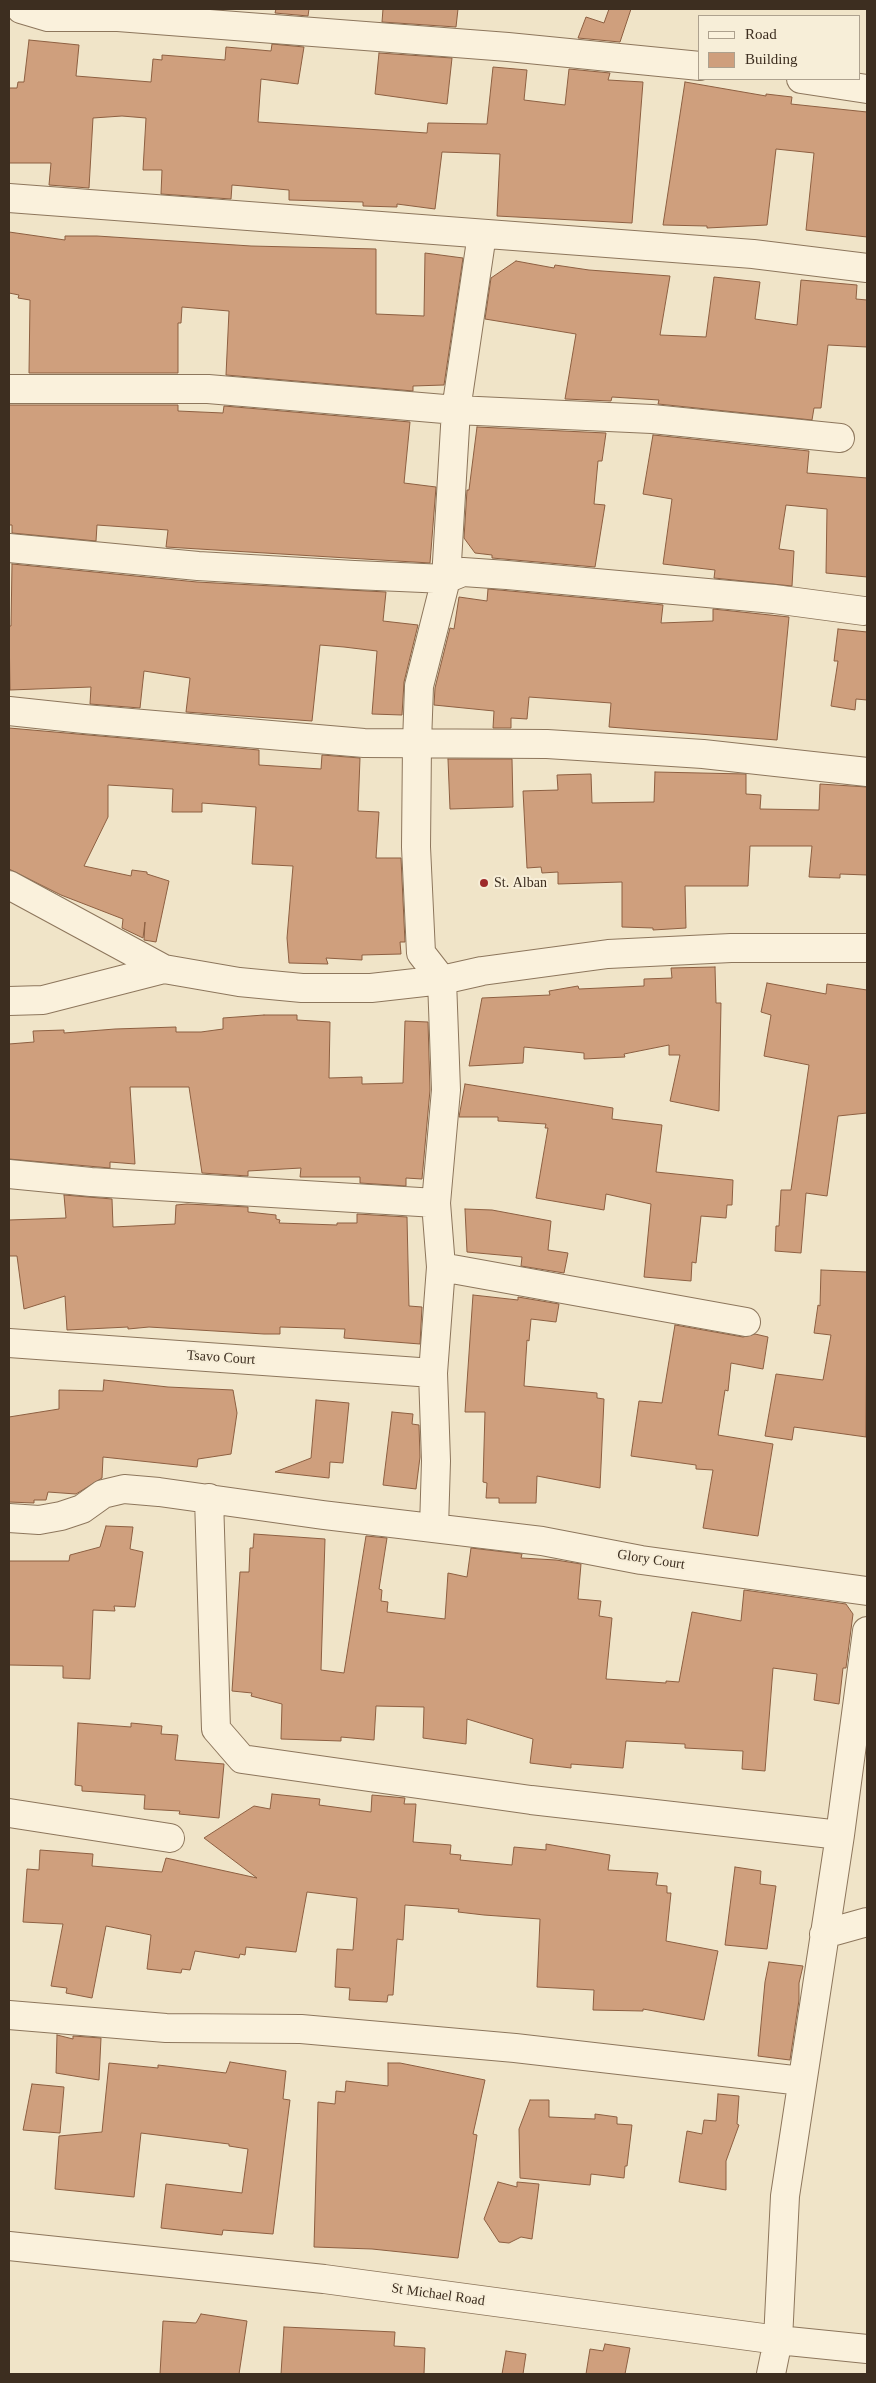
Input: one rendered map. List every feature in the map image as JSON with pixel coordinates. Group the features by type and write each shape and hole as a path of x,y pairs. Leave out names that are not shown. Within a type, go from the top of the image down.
{"street":[{"path":"21,9 48,17 118,18 508,47 698,66"},
{"path":"808,80 867,89"},
{"path":"9,198 753,254 867,268"},
{"path":"434,1528 436,1461 432,1373 441,1267 436,1204 446,1090 442,980 421,953 416,847 419,686 446,579 456,410 482,234"},
{"path":"9,389 208,389 456,410 652,419 840,438"},
{"path":"9,548 198,566 446,579 463,572 506,575 774,599 864,611"},
{"path":"9,711 364,743 547,744 674,752 867,772"},
{"path":"9,885 164,968 239,982 302,988 371,988 442,980 482,971 608,954 731,948 867,948"},
{"path":"9,1001 43,1000 164,968"},
{"path":"9,1174 91,1182 436,1204"},
{"path":"441,1267 746,1322"},
{"name":"Tsavo Court","path":"9,1343 432,1373"},
{"name":"Glory Court","path":"9,1518 39,1520 61,1516 82,1508 103,1494 124,1489 209,1498 542,1541 641,1560 867,1590"},
{"path":"209,1498 216,1729 242,1760 531,1800 840,1835"},
{"path":"771,2374 778,2340 785,2196 840,1835 867,1631"},
{"path":"9,1813 170,1838"},
{"path":"824,1934 867,1922"},
{"path":"9,2014 166,2028 302,2029 515,2048 802,2081"},
{"name":"St Michael Road","path":"9,2246 324,2279 778,2340 867,2349"}],"building":[{"path":"276,9 309,9 308,16 275,13"},
{"path":"383,9 458,9 456,27 382,22"},
{"path":"609,9 631,9 620,42 578,38 586,17 604,23"},
{"path":"29,40 79,45 76,76 151,82 153,59 162,60 162,55 225,60 226,47 271,51 272,44 304,47 298,84 261,79 258,122 427,133 428,123 487,124 493,67 527,70 524,100 565,105 569,69 610,73 608,80 643,82 632,223 497,216 500,154 442,152 435,209 397,204 397,207 363,206 363,202 289,200 289,190 232,185 231,199 161,194 162,170 143,170 146,118 122,116 93,118 89,188 49,185 51,163 9,163 9,88 17,88 18,82 24,82"},
{"path":"379,53 452,58 447,104 375,94"},
{"path":"685,82 766,96 766,94 792,97 791,104 867,112 867,237 806,230 814,153 776,149 767,225 707,228 707,226 663,225"},
{"path":"9,232 65,240 65,236 97,236 251,246 376,249 376,314 424,316 425,253 463,258 444,385 413,386 413,391 226,375 229,311 182,307 181,323 178,323 178,373 29,373 30,300 18,298 19,295 9,293"},
{"path":"516,261 554,268 555,265 589,270 670,276 660,335 706,337 714,277 760,282 755,319 797,325 801,280 857,285 856,299 867,300 867,347 828,345 821,408 814,408 812,420 658,404 659,400 612,397 611,401 565,399 576,334 485,319 491,278"},
{"path":"9,405 178,405 178,411 223,413 224,406 410,422 404,483 436,487 430,563 166,547 168,530 97,525 96,541 12,533 12,525 9,525"},
{"path":"477,427 606,433 602,461 598,461 594,504 605,505 595,567 492,558 492,555 475,553 464,538 467,490 469,490"},
{"path":"653,435 809,451 807,473 867,478 867,577 826,573 827,509 786,505 779,549 794,551 792,586 714,578 715,570 663,564 672,499 643,494"},
{"path":"12,564 197,582 386,592 383,621 418,625 404,682 402,715 372,714 377,651 320,645 312,721 186,712 190,678 144,671 140,708 90,704 91,687 10,690 9,626 11,626"},
{"path":"488,589 663,605 661,623 713,621 713,609 789,617 777,740 609,727 611,703 529,697 527,719 511,718 511,728 493,728 494,711 434,705 435,688 450,628 454,629 459,597 487,601"},
{"path":"838,629 867,632 867,700 856,699 855,710 831,706 838,661 834,661"},
{"path":"9,728 259,750 259,765 321,769 322,755 360,758 358,811 379,812 376,858 401,858 405,942 400,942 401,954 362,955 362,960 326,958 328,964 289,963 287,938 293,866 252,864 256,807 202,803 202,812 172,812 173,789 108,785 108,817 84,866 131,876 132,870 147,872 147,874 169,881 156,942 144,940 145,922 143,938 122,928 123,919 61,895 9,869"},
{"path":"448,759 512,759 513,807 450,809"},
{"path":"655,772 746,774 746,794 761,795 760,809 819,810 820,784 867,787 867,875 840,874 840,878 809,877 812,846 750,846 748,886 685,886 686,928 653,930 653,928 622,927 622,882 558,884 558,872 542,873 541,867 527,868 523,791 558,790 557,775 591,774 592,803 654,802"},
{"path":"715,967 716,1003 721,1003 719,1111 670,1101 680,1055 669,1055 669,1045 624,1054 625,1057 584,1059 584,1053 524,1047 523,1063 469,1066 482,998 550,995 549,991 578,986 579,989 644,986 644,979 672,978 671,968"},
{"path":"767,983 826,994 827,984 867,990 867,1113 838,1116 827,1196 806,1193 801,1253 775,1251 776,1226 779,1226 781,1190 791,1190 809,1065 764,1056 771,1015 761,1012"},
{"path":"297,1015 297,1020 330,1022 329,1078 362,1077 362,1084 403,1083 405,1021 428,1022 430,1090 422,1179 406,1178 406,1186 360,1183 360,1177 300,1177 301,1168 248,1171 248,1176 202,1173 189,1087 130,1087 135,1164 110,1162 110,1168 9,1159 9,1044 34,1042 33,1031 64,1030 64,1033 176,1027 176,1032 201,1032 223,1029 223,1018"},
{"path":"465,1084 613,1108 612,1119 662,1125 656,1172 733,1180 732,1205 727,1205 726,1218 701,1216 696,1263 692,1262 691,1281 644,1277 651,1204 606,1194 604,1210 536,1198 548,1128 545,1128 546,1124 498,1121 498,1117 459,1117"},
{"path":"64,1195 112,1199 113,1227 175,1224 176,1205 187,1204 248,1207 248,1212 276,1215 276,1219 280,1220 279,1223 337,1225 337,1223 357,1223 357,1214 407,1217 409,1306 422,1307 420,1344 344,1338 345,1329 280,1327 280,1334 149,1327 67,1330 65,1296 24,1309 17,1256 9,1256 9,1220 66,1218"},
{"path":"465,1209 492,1210 551,1221 548,1250 568,1253 564,1273 521,1266 522,1257 467,1252"},
{"path":"821,1270 867,1272 866,1437 794,1427 792,1440 765,1436 776,1374 823,1380 831,1335 814,1333 818,1305 820,1306"},
{"path":"473,1295 518,1300 518,1297 559,1304 556,1322 531,1319 529,1341 527,1340 524,1386 597,1393 597,1398 604,1399 600,1488 537,1476 536,1503 499,1503 499,1498 486,1498 487,1483 483,1482 485,1412 465,1412"},
{"path":"675,1325 743,1337 755,1334 768,1337 763,1369 731,1363 728,1391 725,1390 718,1435 773,1444 758,1536 703,1528 713,1470 696,1469 696,1465 631,1456 639,1401 662,1403"},
{"path":"104,1380 168,1387 233,1390 237,1413 231,1454 198,1459 197,1467 103,1457 102,1478 76,1494 48,1492 46,1500 34,1500 34,1503 9,1502 9,1417 59,1409 59,1390 103,1391"},
{"path":"316,1400 349,1403 343,1463 330,1462 329,1478 275,1472 311,1458"},
{"path":"392,1412 413,1414 412,1424 419,1425 420,1457 416,1489 383,1485"},
{"path":"106,1526 133,1527 130,1549 143,1552 135,1607 114,1606 115,1611 93,1610 90,1679 63,1678 63,1666 9,1665 9,1561 69,1561 70,1555 100,1547"},
{"path":"254,1534 325,1539 321,1670 344,1673 366,1536 387,1538 379,1589 382,1590 381,1601 388,1602 387,1612 445,1619 448,1573 467,1577 471,1548 522,1554 521,1558 581,1564 578,1599 601,1601 599,1616 612,1618 606,1679 666,1683 666,1681 679,1682 692,1612 741,1621 744,1590 846,1604 853,1614 846,1668 843,1668 839,1704 814,1700 817,1674 773,1668 765,1771 742,1769 743,1751 685,1748 685,1744 626,1741 623,1768 571,1764 571,1768 530,1763 533,1739 467,1719 466,1744 423,1738 424,1707 376,1706 374,1740 341,1737 341,1741 281,1739 282,1704 251,1696 252,1693 232,1691 240,1572 249,1572 250,1548 253,1548"},
{"path":"78,1723 131,1727 131,1723 162,1726 161,1734 178,1735 175,1760 224,1764 219,1818 179,1814 180,1811 144,1809 145,1795 82,1791 82,1786 75,1785"},
{"path":"272,1794 320,1799 319,1805 371,1812 372,1795 405,1798 404,1804 416,1804 413,1842 451,1845 450,1854 461,1855 460,1860 512,1865 514,1847 546,1850 546,1844 610,1855 608,1870 658,1873 656,1885 667,1886 667,1893 671,1893 666,1941 718,1951 704,2020 643,2009 643,2011 593,2010 594,1990 537,1987 540,1919 484,1915 458,1912 459,1909 405,1905 403,1940 397,1939 393,1995 388,1995 387,2002 349,2000 350,1988 335,1987 337,1949 353,1950 357,1898 307,1892 296,1952 246,1947 245,1955 240,1954 239,1958 195,1951 190,1970 182,1969 181,1973 147,1969 151,1935 106,1926 92,1998 66,1993 67,1988 51,1986 63,1924 23,1922 27,1869 39,1870 40,1850 93,1854 92,1866 162,1872 166,1858 257,1878 204,1838 254,1806 270,1809"},
{"path":"735,1867 761,1871 760,1884 776,1886 767,1949 725,1945"},
{"path":"769,1962 803,1966 799,1983 799,2000 790,2060 758,2056 765,1982"},
{"path":"57,2035 73,2039 73,2036 101,2038 99,2080 56,2073"},
{"path":"230,2062 286,2071 283,2099 290,2100 273,2234 223,2230 222,2235 161,2228 166,2184 242,2193 248,2149 229,2146 229,2144 141,2133 134,2197 55,2189 59,2136 102,2132 109,2063 158,2068 158,2065 226,2073"},
{"path":"388,2063 400,2063 485,2080 473,2134 477,2135 458,2258 372,2249 314,2247 318,2102 335,2104 336,2091 345,2092 346,2081 388,2086"},
{"path":"32,2084 64,2087 60,2133 23,2130"},
{"path":"718,2094 739,2096 737,2124 739,2125 726,2161 726,2190 679,2182 687,2131 702,2134 704,2120 716,2121"},
{"path":"530,2100 549,2100 549,2117 595,2119 595,2114 617,2117 617,2124 632,2125 624,2178 591,2174 590,2185 520,2178 519,2129"},
{"path":"498,2182 517,2187 517,2182 539,2184 532,2239 521,2237 509,2243 499,2242 484,2219"},
{"path":"201,2314 247,2321 239,2374 160,2374 163,2321 196,2323"},
{"path":"284,2327 395,2332 394,2346 425,2348 424,2374 281,2374"},
{"path":"605,2344 630,2348 625,2374 586,2374 590,2349 603,2351"},
{"path":"506,2351 526,2354 523,2374 502,2374"}],"place":[{"name":"St. Alban","path":"484,883"}]}
